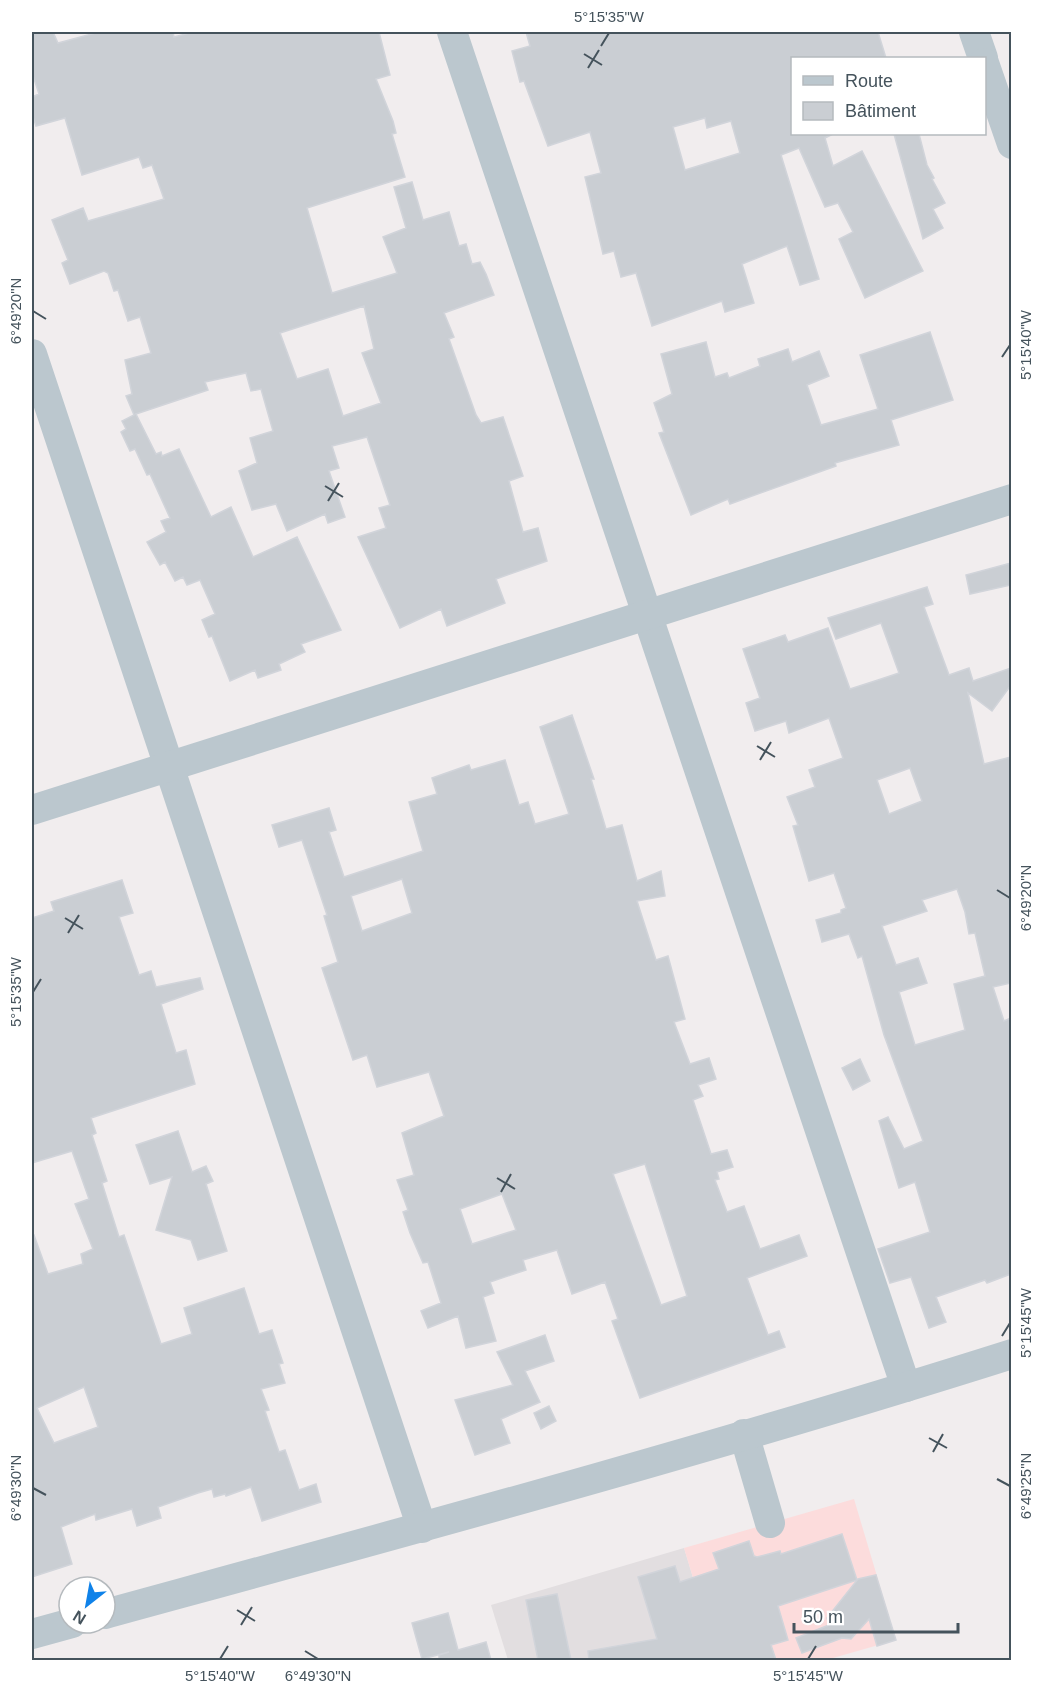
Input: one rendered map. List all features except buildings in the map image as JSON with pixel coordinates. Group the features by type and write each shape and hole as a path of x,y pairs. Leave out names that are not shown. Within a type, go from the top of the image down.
{"street":[{"path":"452,32 906,1387"},
{"path":"974,32 983,57"},
{"path":"986,69 1011,144"},
{"path":"32,354 422,1528"},
{"path":"32,810 1011,499"},
{"path":"117,1611 422,1528 906,1387 1011,1354"},
{"path":"744,1434 770,1523"},
{"path":"32,1634 57,1627"}],"shaded area":[{"path":"854,1499 896,1640 826,1660 718,1660 684,1548"},
{"path":"684,1548 718,1660 508,1660 491,1605"}]}
